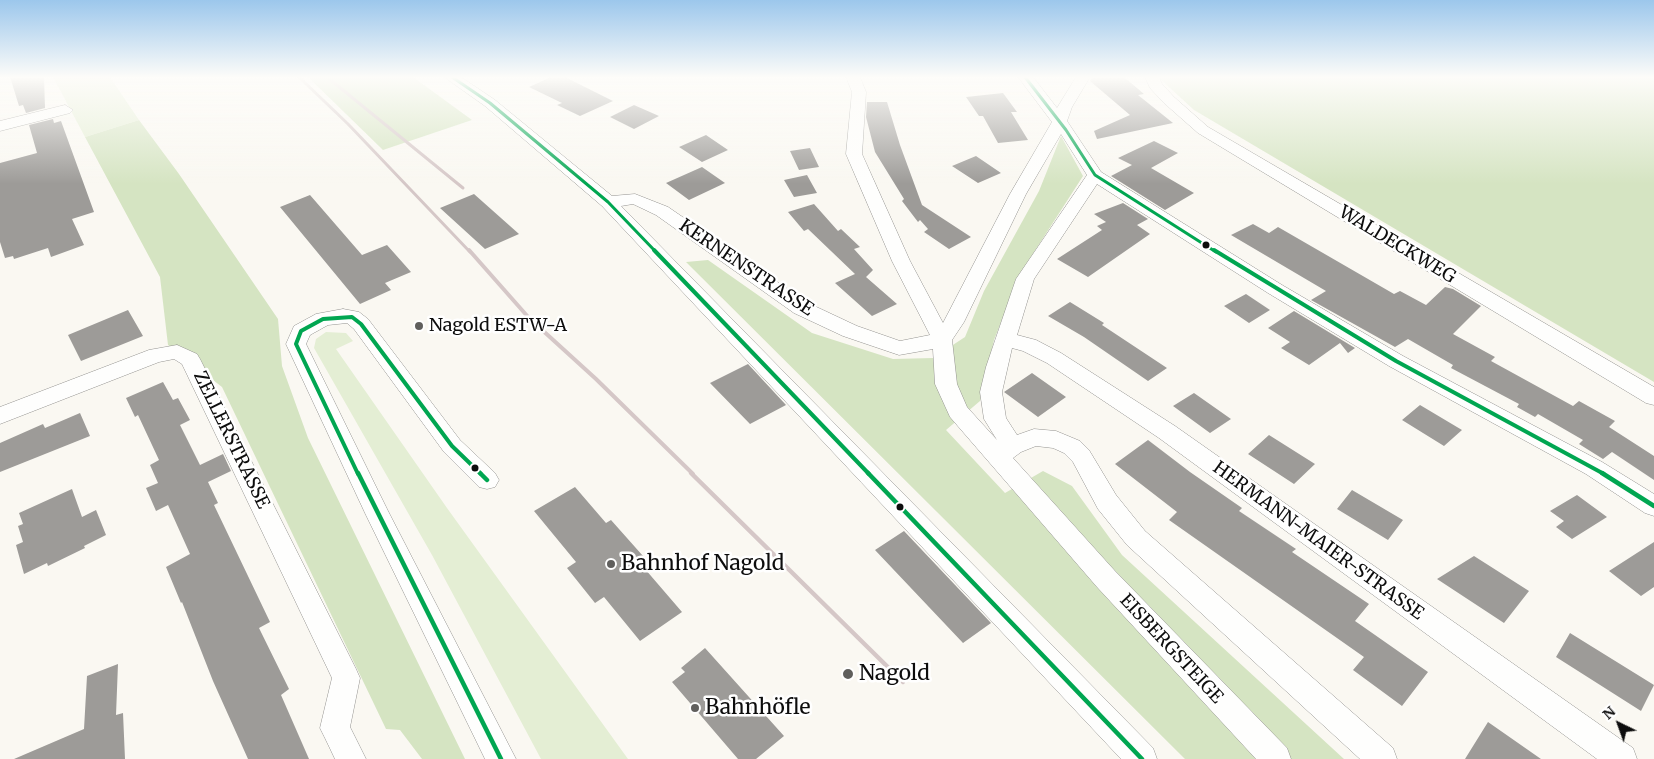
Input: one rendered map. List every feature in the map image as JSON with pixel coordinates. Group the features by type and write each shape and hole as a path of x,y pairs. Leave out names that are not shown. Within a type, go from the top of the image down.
{"street":[{"path":"0,126 55,112"},
{"path":"501,112 608,202 1142,759"},
{"path":"857,112 854,154 901,261 942,340 954,322 1018,194 1058,123 1062,112"},
{"path":"1052,112 1058,123 1066,130 1095,176 1275,289 1396,361 1594,468 1654,506"},
{"name":"WALDECKWEG","path":"1183,112 1203,130 1654,397"},
{"name":"EISBERGSTEIGE","path":"1006,452 995,419 991,392 1005,340 1025,279 1095,176"},
{"name":"KERNENSTRASSE","path":"608,202 635,199 662,211 801,308 850,331 898,348 942,340"},
{"path":"487,480 452,446 361,324 352,317 342,316 323,319 301,331 296,344 377,512 501,759"},
{"name":"EISBERGSTEIGE","path":"942,340 946,384 958,412 1006,452 1106,579 1276,759"},
{"name":"HERMANN-MAIER-STRASSE","path":"1005,340 1029,345 1054,358 1167,432 1622,759"},
{"name":"ZELLERSTRASSE","path":"0,416 156,355 177,352 185,354 195,366 346,678 335,728 351,759"},
{"path":"1006,452 1034,437 1056,440 1072,447 1081,456 1107,502 1136,538 1382,759"}],"green space":[{"path":"72,112 134,112 139,120 85,137"},
{"path":"344,112 462,112 472,120 383,150"},
{"path":"1198,112 1654,112 1654,382"},
{"path":"139,120 179,174 278,319 282,366 308,438 465,759 422,759 400,730 386,729 222,387 168,345 160,277 85,137"},
{"path":"1061,136 1083,176 1020,274 994,340 980,401 946,430 1005,493 1043,471 1072,486 1122,555 1344,759 1185,759 686,262 708,260 812,333 893,359 933,358 965,337 984,291 1039,191"},
{"path":"326,332 346,333 353,341 336,349 447,508 628,759 541,759 432,555 314,348 316,339"}],"building":[{"path":"573,112 588,112 580,116"},
{"path":"619,112 651,112 659,116 634,129 610,117"},
{"path":"866,112 890,112 922,205 971,237 949,249 924,232 928,229 920,220 918,222 902,201 904,199 875,152"},
{"path":"977,112 1011,112 1028,140 998,143 983,116 979,116"},
{"path":"1127,112 1160,112 1173,123 1097,139 1094,131 1130,115"},
{"path":"53,119 54,123 61,121 94,212 72,219 84,245 51,257 48,248 14,259 13,256 5,258 0,242 0,163 37,153 29,125"},
{"path":"706,135 728,150 702,162 679,147"},
{"path":"1154,141 1178,153 1151,168 1194,193 1165,210 1111,176 1132,165 1118,158"},
{"path":"810,148 819,167 799,170 790,151"},
{"path":"976,156 1001,173 978,183 952,166"},
{"path":"702,167 725,183 689,200 666,183"},
{"path":"807,175 817,193 794,197 784,180"},
{"path":"474,194 519,234 485,249 440,208"},
{"path":"310,195 362,255 387,245 411,272 385,283 391,290 360,304 280,207"},
{"path":"1123,203 1148,219 1137,225 1150,234 1088,277 1057,259 1102,230 1097,226 1106,222 1094,214"},
{"path":"814,204 838,231 841,229 860,247 854,249 873,270 866,277 897,304 872,316 835,283 855,274 808,229 804,231 788,212"},
{"path":"1253,224 1269,233 1278,227 1394,294 1400,291 1426,305 1445,287 1453,289 1481,306 1453,334 1495,357 1491,361 1573,406 1579,401 1615,421 1609,427 1654,456 1654,480 1612,452 1603,459 1579,444 1583,440 1538,414 1535,417 1517,407 1519,404 1451,368 1453,365 1408,339 1395,347 1311,300 1326,291 1231,235"},
{"path":"1246,294 1270,310 1249,323 1224,306"},
{"path":"1070,302 1104,323 1102,325 1167,368 1148,381 1084,337 1048,316"},
{"path":"128,310 143,336 81,361 68,335"},
{"path":"1294,311 1355,348 1348,353 1340,343 1309,365 1281,348 1290,342 1268,328"},
{"path":"748,364 786,405 750,424 710,383"},
{"path":"1032,373 1066,397 1038,417 1004,392"},
{"path":"163,382 173,400 178,398 190,420 180,425 200,465 223,454 231,471 208,482 218,503 214,505 270,622 259,628 289,689 281,695 309,759 248,759 213,681 166,567 190,554 168,505 156,511 146,488 158,483 150,465 159,460 138,415 135,417 126,398"},
{"path":"1194,393 1231,419 1210,433 1173,406"},
{"path":"1420,405 1462,430 1444,446 1402,420"},
{"path":"80,413 90,436 0,472 0,443 43,424 45,428"},
{"path":"1269,435 1315,464 1294,484 1248,454"},
{"path":"1148,440 1242,508 1239,511 1296,549 1292,552 1369,604 1355,621 1428,672 1402,706 1353,670 1364,657 1169,520 1177,512 1115,464"},
{"name":"Bahnhof Nagold","path":"575,487 606,523 611,520 651,565 645,569 682,612 640,641 604,597 595,603 567,568 576,562 534,511"},
{"path":"72,489 82,517 96,510 106,535 84,546 85,548 48,566 47,563 24,574 16,545 23,542 18,526 23,524 19,513"},
{"path":"1352,490 1403,520 1388,540 1337,509"},
{"path":"1577,495 1607,517 1572,539 1556,527 1564,521 1550,511"},
{"path":"904,531 991,623 963,643 875,550"},
{"path":"1654,542 1654,587 1641,596 1609,571"},
{"path":"1474,556 1529,591 1504,623 1437,579"},
{"path":"1570,633 1654,685 1641,711 1556,657"},
{"path":"705,648 784,736 756,759 738,759 672,682 685,672 681,668"},
{"path":"118,664 116,715 123,713 125,759 14,759 84,729 87,676"},
{"path":"1488,722 1541,759 1465,759"}],"railway":[{"path":"336,112 470,252"},
{"path":"370,112 463,188"},
{"path":"469,250 529,318 596,379 693,474"},
{"path":"691,473 903,682"}],"transit line":[{"path":"501,112 608,202 1142,759"},
{"path":"1052,112 1095,175 1275,289 1396,361 1594,468 1654,506"},
{"path":"487,480 452,446 361,324 352,317 343,316 323,319 301,331 296,344 377,513 501,759"}],"place":[{"name":"Nagold ESTW-A","path":"419,326"},
{"name":"Bahnhof Nagold","path":"611,564"},
{"name":"Nagold","path":"848,674"},
{"name":"Bahnhöfle","path":"695,708"}]}
